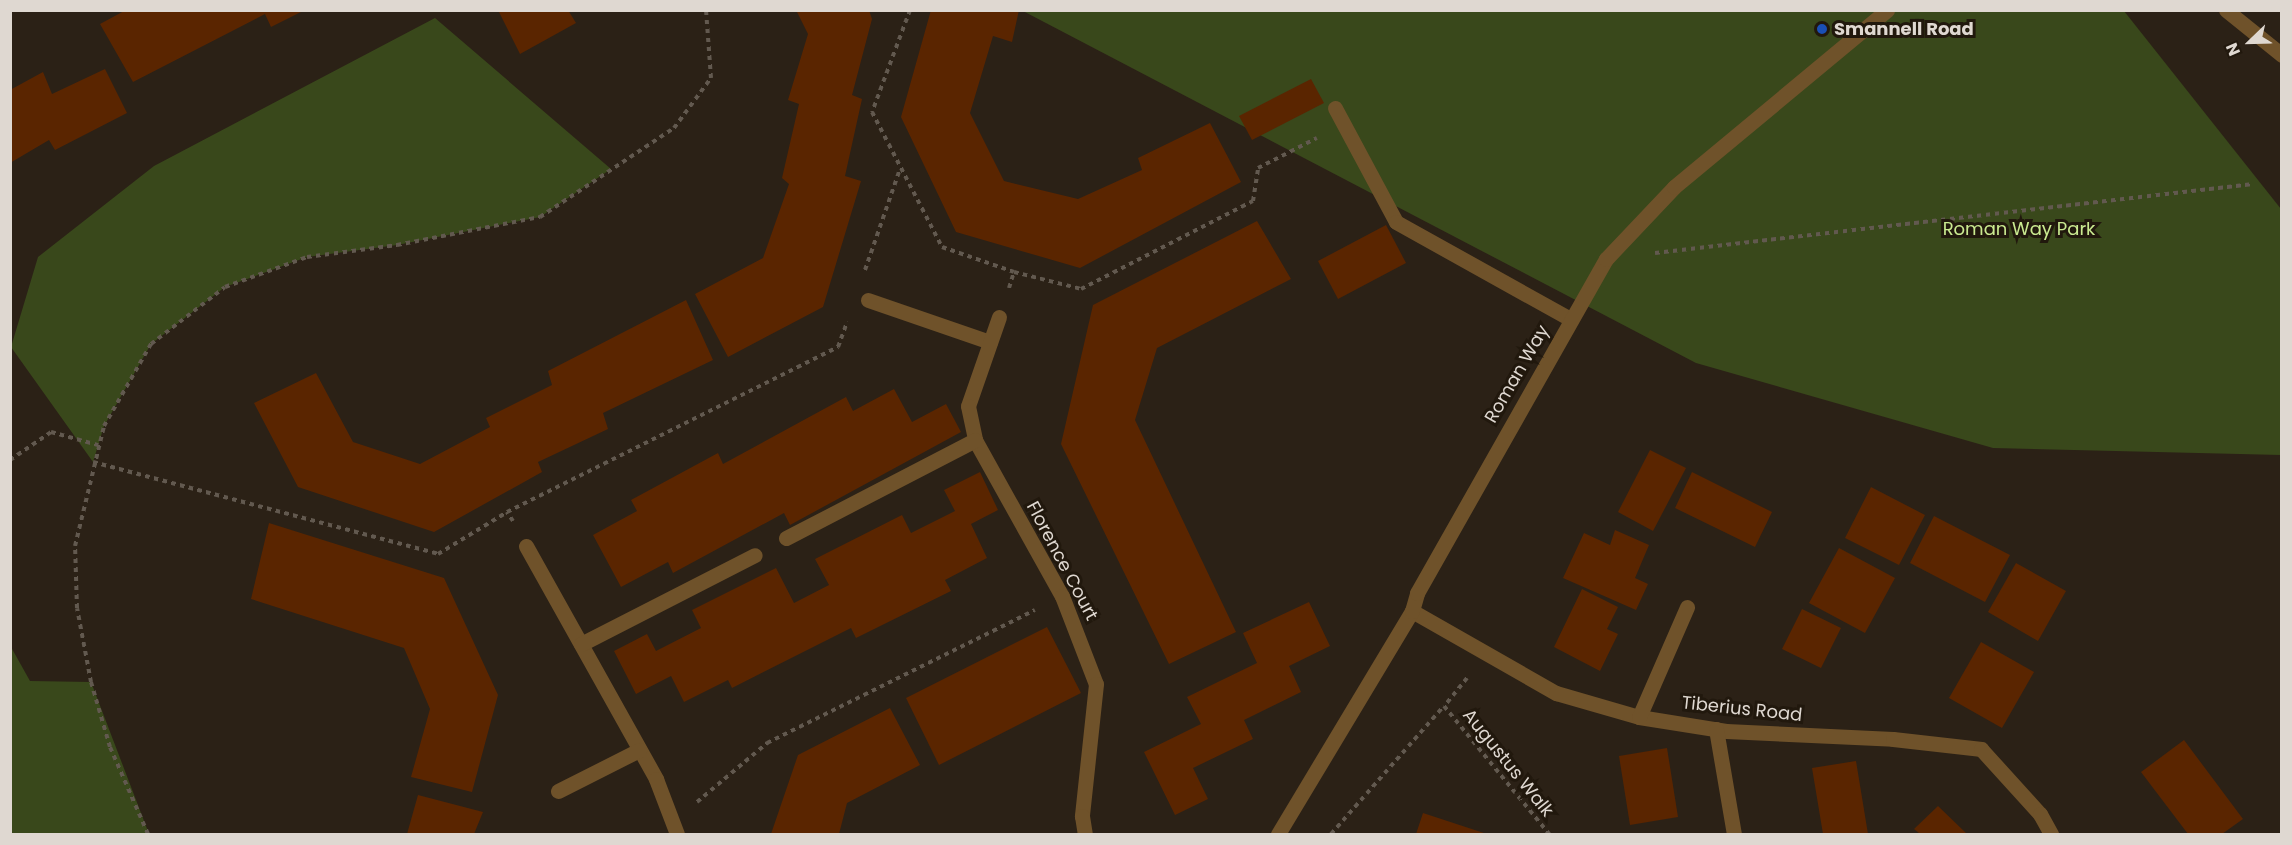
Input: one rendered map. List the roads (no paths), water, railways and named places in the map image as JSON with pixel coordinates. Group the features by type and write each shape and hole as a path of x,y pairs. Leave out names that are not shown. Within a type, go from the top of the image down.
{"street":[{"name":"Roman Way","path":"1278,834 1412,610 1417,593 1606,259 1674,187 1887,10"},
{"path":"2226,10 2282,55"},
{"path":"1335,108 1396,222 1570,319"},
{"path":"868,300 990,342"},
{"name":"Florence Court","path":"999,317 968,406 975,440 1062,596 1096,684 1082,816 1085,834"},
{"path":"786,538 975,440"},
{"path":"526,546 639,750 675,828"},
{"path":"581,644 755,555"},
{"path":"1639,717 1687,607"},
{"name":"Tiberius Road","path":"1412,610 1556,693 1639,717 1716,729 1981,749 2040,814 2051,834"},
{"path":"1716,729 1734,834"},
{"path":"558,791 639,750"}],"place":[{"name":"Smannell Road","path":"1822,29"}],"park label":[{"name":"Roman Way Park","path":"2019,229"}]}
